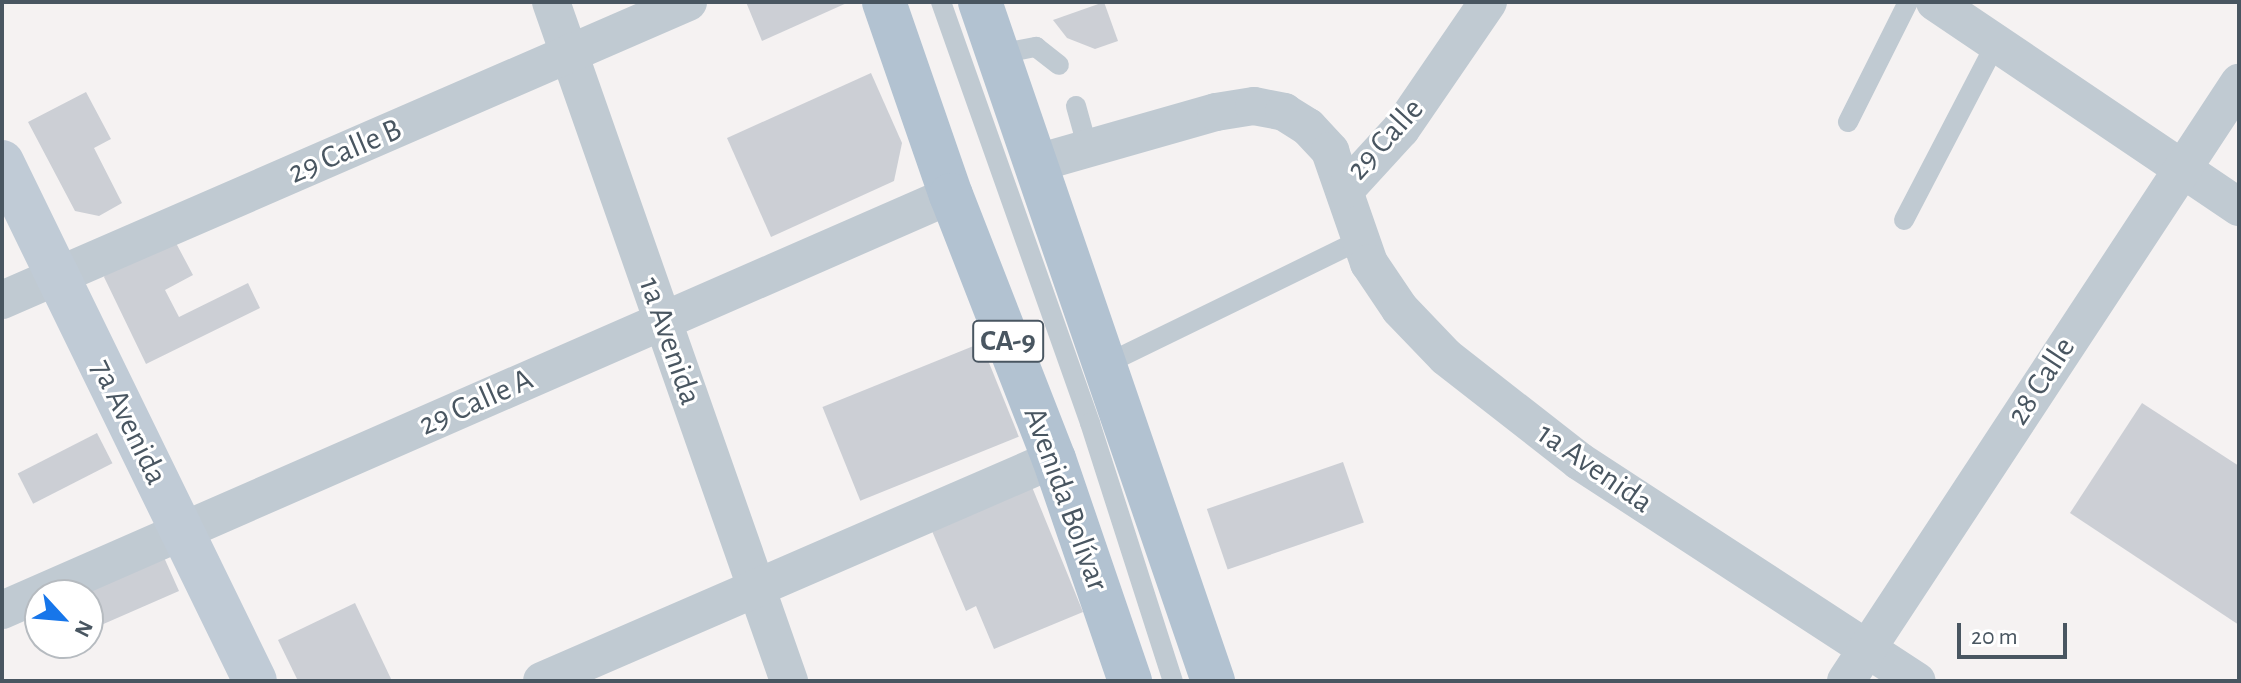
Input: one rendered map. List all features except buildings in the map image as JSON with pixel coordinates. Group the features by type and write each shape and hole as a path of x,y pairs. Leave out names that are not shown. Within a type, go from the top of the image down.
{"main road":[{"name":"Avenida Bolívar","path":"884,2 951,195 1054,459 1130,681"},
{"name":"CA-9","path":"980,2 1213,681"},
{"name":"7a Avenida","path":"2,162 255,681"}],"street":[{"name":"1a Avenida","path":"551,2 789,681"},
{"name":"29 Calle B","path":"2,300 688,2"},
{"name":"29 Calle","path":"1037,163 1254,106 1284,112 1308,127 1330,151 1346,189 1401,129 1488,2"},
{"path":"1935,2 2239,207"},
{"name":"28 Calle","path":"1846,681 2239,83"},
{"name":"1a Avenida","path":"1346,189 1369,263 1400,309 1446,357 1579,461 1917,681"},
{"name":"29 Calle A","path":"2,610 951,195"},
{"path":"542,681 1054,459"}],"lane":[{"path":"941,2 1090,423 1173,681"},
{"path":"1848,122 1908,2"},
{"path":"1904,220 1996,43"},
{"path":"999,54 1036,47 1059,65"},
{"path":"1076,106 1088,149"},
{"path":"1106,364 1362,239"}]}
